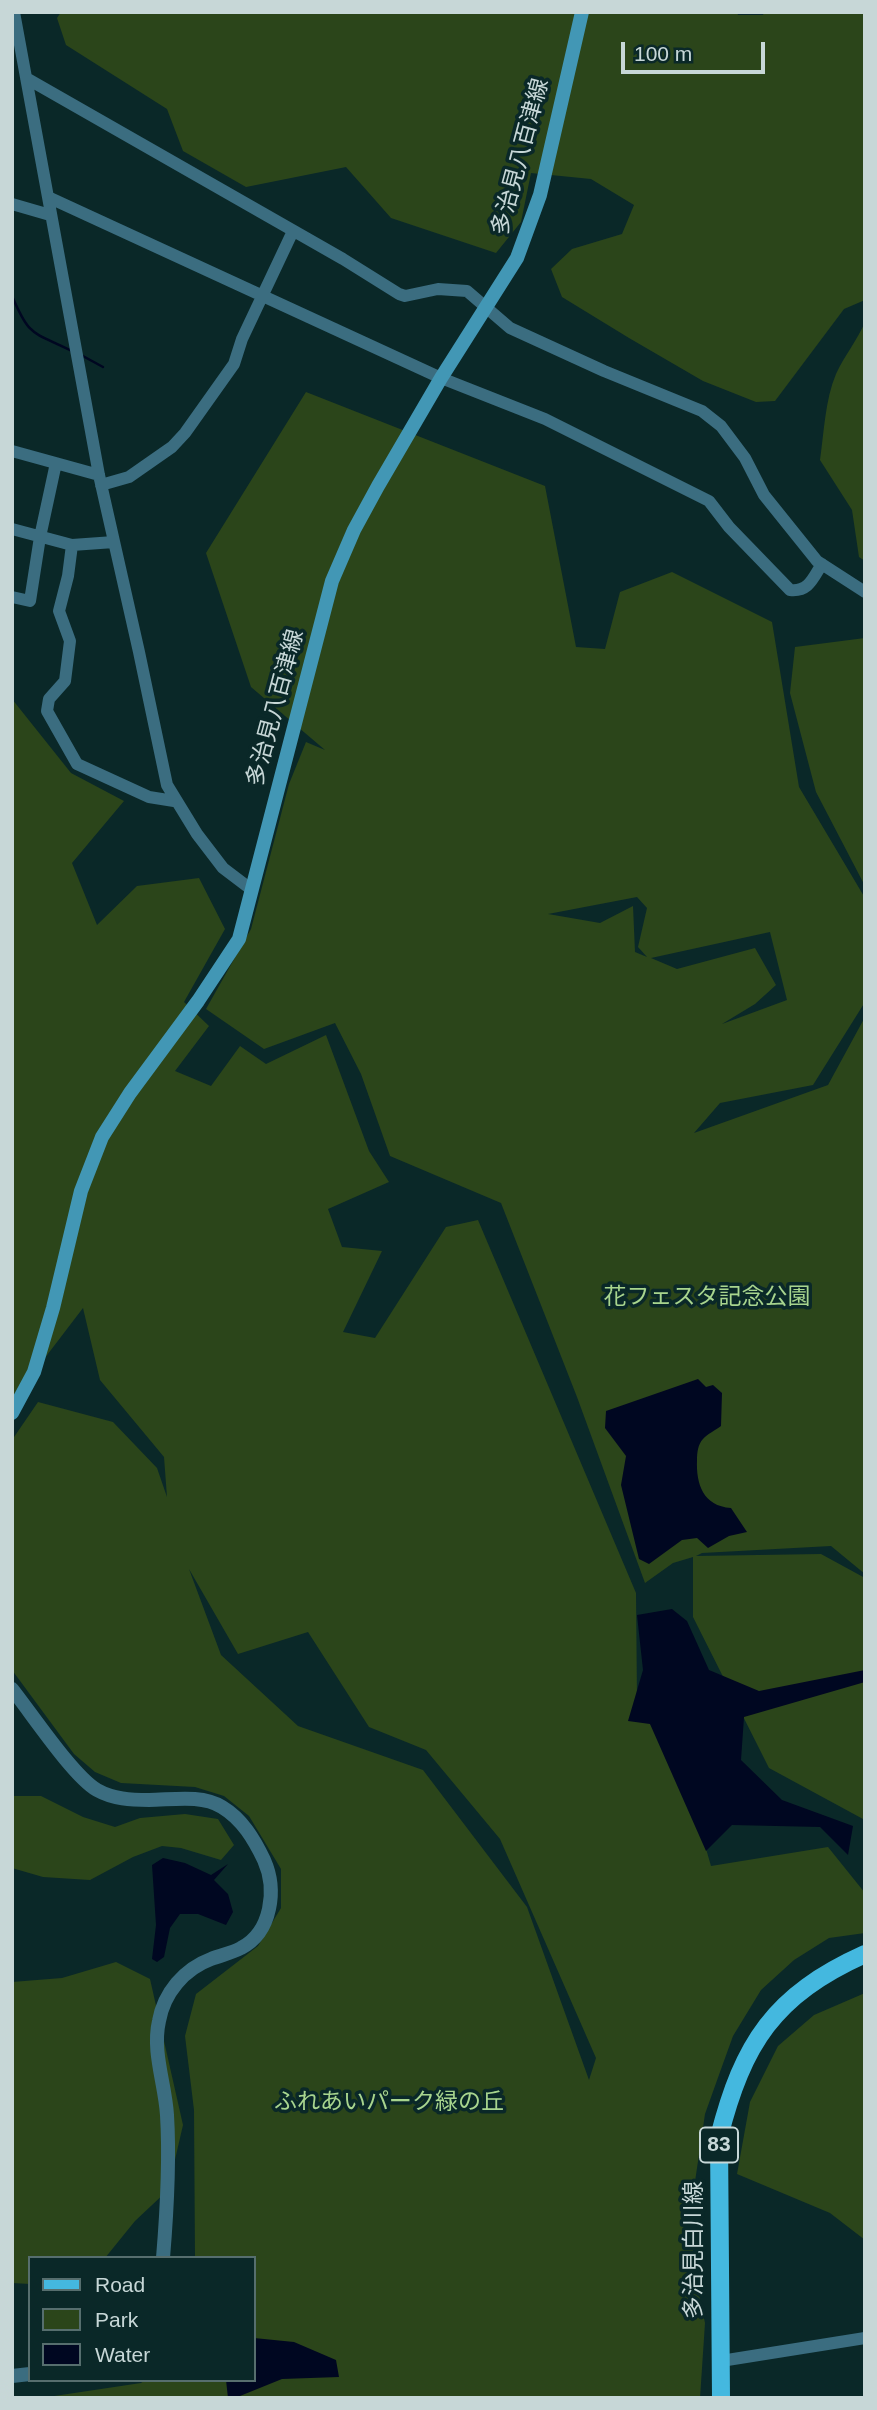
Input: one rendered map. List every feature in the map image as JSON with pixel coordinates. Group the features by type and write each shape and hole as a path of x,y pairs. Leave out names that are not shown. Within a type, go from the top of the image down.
{"main road":[{"name":"多治見八百津線","path":"12,1413 34,1372 81,1191 102,1137 239,939 332,581 354,530 441,378 517,258 540,195 582,12"},
{"name":"多治見白川線","path":"721,2398 719,2137 729,2098 743,2062 758,2036 780,2008 815,1980 865,1954"}],"street":[{"path":"14,12 100,480 167,785 174,801 223,868 253,890"},
{"path":"26,78 343,259 399,294 405,296 438,289 467,291 488,306 510,328 604,371 702,411 722,426 745,458 764,495 817,561 865,592"},
{"path":"50,198 441,378 545,419 709,501 729,527 790,590 800,591 809,585 822,564"},
{"path":"12,204 50,215"},
{"path":"12,451 56,463 100,480 129,477 172,447 234,364 242,339 293,231"},
{"path":"12,597 30,601 56,463"},
{"path":"12,529 72,545 114,542"},
{"path":"72,545 59,611 69,641 65,681 49,699 47,711 77,764 149,797 174,801"},
{"path":"12,1689 77,1771 97,1790 119,1798 192,1799 219,1805 237,1818 252,1838 270,1878 270,1905 257,1934 243,1947 208,1960 180,1979 167,1997 160,2016 155,2037 167,2111 169,2145 163,2256"},
{"path":"721,2361 865,2338"}],"green space":[{"path":"61,12 737,12 738,15 763,15 764,12 865,12 865,300 844,309 775,401 756,402 703,381 562,297 551,269 572,249 622,234 634,205 591,179 531,173 521,222 496,253 391,218 346,167 246,187 183,151 167,109 66,45 57,18"},
{"path":"865,322 865,561 859,557 852,510 820,460 832,384"},
{"name":"花フェスタ記念公園","path":"306,392 545,486 576,647 605,649 620,592 672,572 772,622 799,787 865,898 865,1002 813,1085 720,1103 694,1133 828,1085 865,1017 865,1574 831,1546 702,1553 696,1556 821,1554 865,1578 865,1823 863,1819 769,1768 693,1617 693,1557 673,1563 645,1583 577,1397 501,1203 390,1156 361,1074 335,1023 264,1049 206,1009 251,929 289,784 306,742 325,750 251,687 206,553","holes":["637,897 647,908 638,947 647,957 635,952 633,906 600,923 548,914","770,932 787,1000 722,1024 755,1004 776,985 755,948 677,969 651,958"]},
{"path":"865,638 865,886 816,792 790,693 795,647"},
{"name":"ふれあいパーク緑の丘","path":"12,699 71,773 124,801 72,863 97,925 137,886 199,878 225,929 184,1002 209,1026 175,1071 211,1086 240,1046 266,1064 326,1035 369,1151 389,1182 328,1209 342,1247 382,1251 343,1332 375,1338 446,1227 478,1220 636,1593 637,1700 691,1797 711,1866 828,1847 865,1893 865,1933 829,1938 794,1960 761,1990 733,2036 705,2114 693,2195 693,2267 705,2323 700,2398 41,2398 142,2382 256,2382 256,2256 195,2256 194,2110 185,2036 196,1994 258,1946 281,1908 281,1869 249,1816 224,1796 195,1787 121,1783 95,1772 74,1754 12,1670 12,1440 38,1402 113,1422 157,1468 167,1497 164,1457 100,1380 83,1308 12,1401","holes":["189,1569 238,1654 308,1632 369,1727 426,1750 500,1839 596,2058 589,2080 527,1907 423,1770 298,1726 221,1655"]},
{"path":"12,1796 41,1796 83,1817 115,1827 140,1818 185,1814 218,1819 234,1845 221,1860 181,1848 162,1846 133,1857 90,1880 43,1877 12,1868"},
{"path":"116,1962 150,1979 183,2125 168,2190 135,2221 107,2256 28,2256 28,2284 12,2283 12,1982 62,1978"},
{"path":"865,1993 865,2240 830,2213 737,2174 750,2102 778,2046 814,2015"}],"water":[{"path":"698,1379 706,1387 713,1385 722,1393 721,1426 705,1437 698,1449 697,1469 700,1485 714,1503 731,1508 747,1532 729,1536 708,1548 697,1538 682,1540 649,1564 639,1559 621,1485 626,1456 605,1428 606,1411"},
{"path":"672,1609 687,1621 709,1670 759,1691 865,1670 865,1682 744,1717 741,1760 782,1800 853,1826 848,1855 820,1827 732,1825 706,1851 650,1724 628,1721 643,1670 637,1615"},
{"path":"163,1858 185,1863 211,1875 228,1864 214,1880 228,1894 233,1912 226,1925 198,1914 180,1914 170,1928 164,1957 157,1962 152,1959 156,1925 152,1865"},
{"path":"256,2338 294,2342 336,2360 339,2377 282,2379 235,2398 228,2398 226,2382 256,2382"}],"waterway":[{"path":"12,296 28,327 40,336 72,351"},
{"path":"81,355 103,367"}]}
